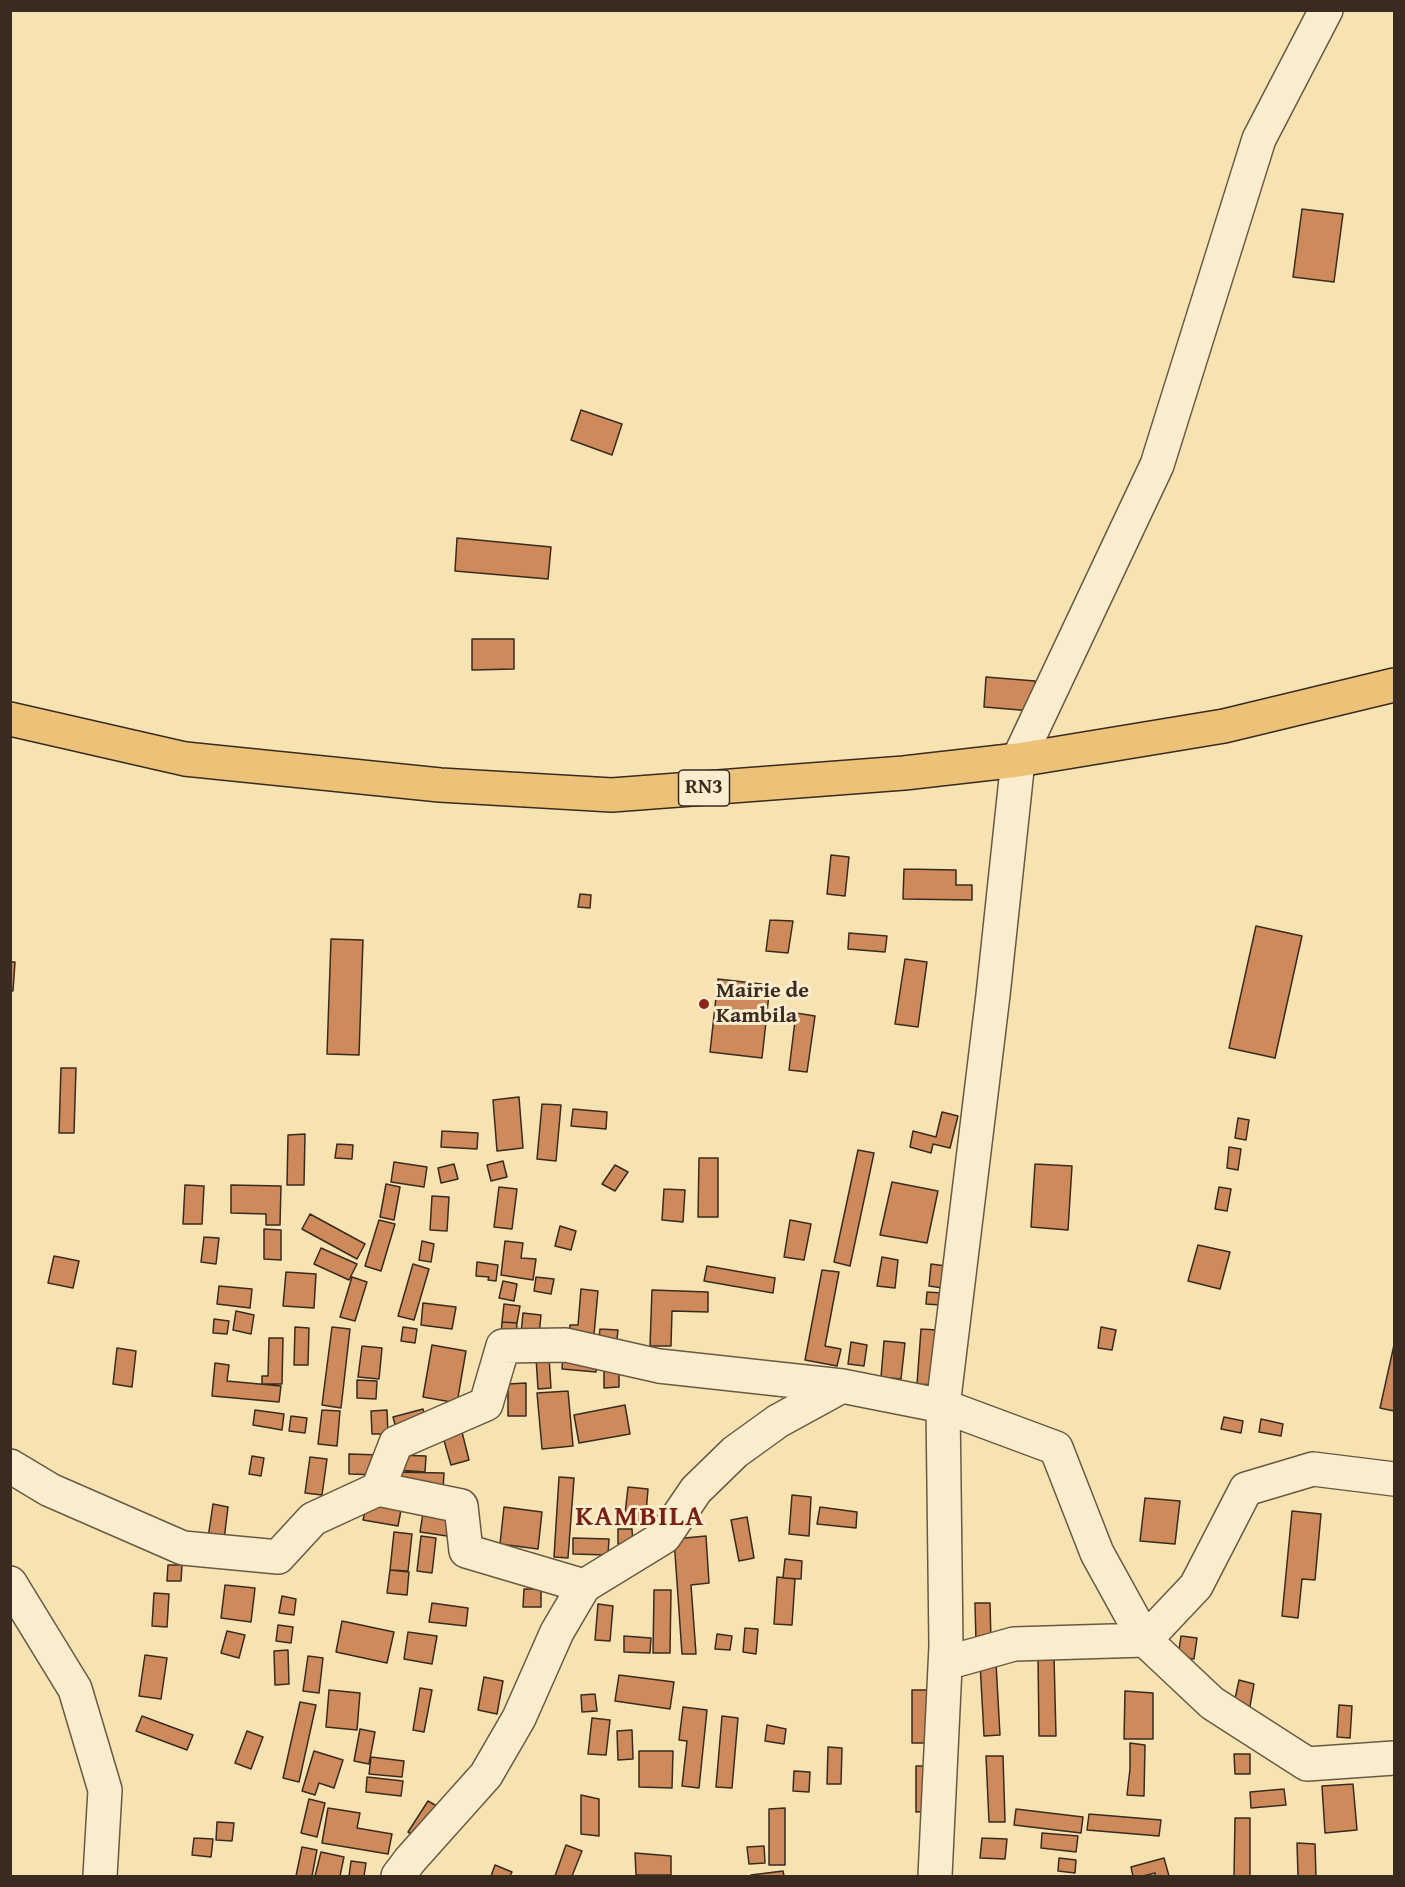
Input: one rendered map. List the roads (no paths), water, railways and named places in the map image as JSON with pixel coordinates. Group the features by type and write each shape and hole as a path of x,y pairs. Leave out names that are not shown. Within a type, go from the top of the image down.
{"highway":[{"name":"RN3","path":"10,719 185,759 440,786 612,795 904,773 1018,760 1224,726 1395,685"}],"street":[{"path":"935,1876 946,1663 943,1406 992,1007 1018,760 1157,465 1259,139 1326,10"},
{"path":"378,1489 396,1443 486,1404 503,1346 566,1345 659,1366 842,1386 943,1406 1056,1448 1097,1553 1145,1640 1212,1703 1307,1764 1395,1758"},
{"path":"398,1876 486,1775 519,1718 558,1632 584,1586 664,1537 696,1490 735,1452 778,1422 842,1386"},
{"path":"10,1466 50,1490 183,1548 278,1557 314,1519 378,1489 460,1506 466,1551 584,1586"},
{"path":"946,1663 1014,1644 1145,1640 1196,1586 1246,1490 1313,1469 1395,1479"},
{"path":"10,1583 75,1689 105,1790 100,1876"}],"place":[{"name":"Mairie de Kambila","path":"704,1004"}],"district":[{"name":"KAMBILA","path":"640,1518"}]}
